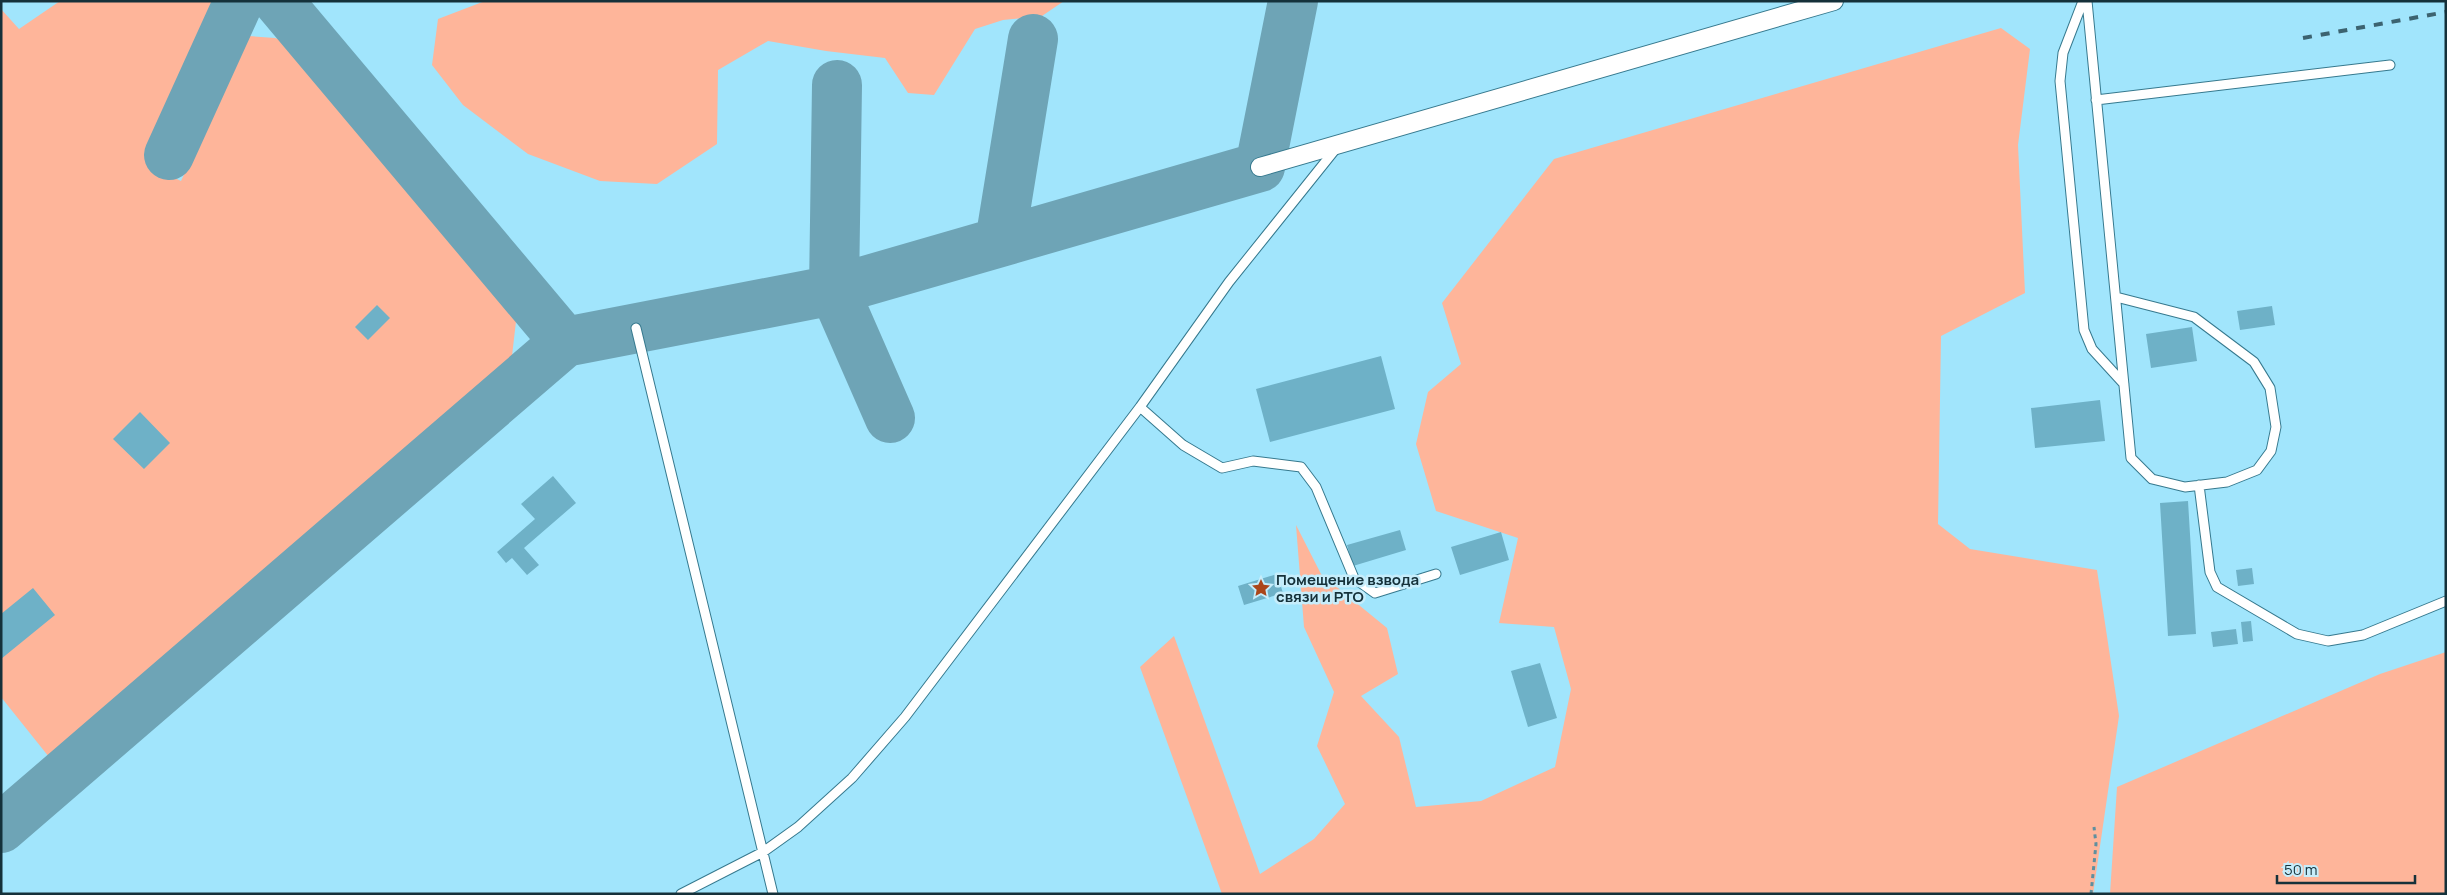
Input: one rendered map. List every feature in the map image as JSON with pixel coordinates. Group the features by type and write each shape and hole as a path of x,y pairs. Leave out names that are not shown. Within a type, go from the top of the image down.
{"street":[{"path":"1260,167 1834,1"}],"lane":[{"path":"2085,1 2131,458 2152,479 2185,487 2227,482 2257,470 2271,451 2276,427 2270,388 2254,362 2194,317 2116,297"},
{"path":"2085,1 2063,52 2060,81 2084,330 2092,349 2124,384"},
{"path":"2096,100 2390,66"},
{"path":"681,894 763,852 798,827 852,778 905,717 1140,407 1229,282 1340,144"},
{"path":"636,328 773,894"},
{"path":"1140,407 1183,445 1222,468 1253,461 1301,467 1316,487 1354,578 1375,594 1436,574"},
{"path":"2199,485 2210,572 2218,587 2296,634 2328,641 2363,635 2446,601"}],"path":[{"path":"2092,894 2096,844 2094,828"}],"shaded area":[{"path":"60,1 225,1 147,165 181,181 249,36 275,38 295,45 518,304 512,356 49,757 1,697 1,9 19,29"},
{"path":"485,1 1064,1 1042,16 1003,20 975,29 934,95 908,93 885,58 826,51 768,41 718,70 717,144 657,184 600,181 528,154 463,105 432,65 438,19"},
{"path":"2001,28 2030,49 2018,145 2025,293 1941,336 1938,524 1970,549 2097,570 2119,716 2093,894 1222,894 1140,667 1174,636 1260,874 1314,839 1345,804 1317,746 1334,692 1304,627 1296,525 1321,574 1387,628 1398,674 1361,696 1399,737 1416,807 1481,801 1555,767 1571,689 1554,627 1499,623 1518,538 1436,511 1416,444 1428,392 1461,364 1442,303 1554,159"},
{"path":"2446,652 2446,894 2110,894 2117,787 2380,674"}],"building":[{"path":"377,305 390,318 368,340 355,327"},
{"path":"2272,306 2275,325 2240,330 2237,311"},
{"path":"2192,327 2197,361 2151,368 2146,334"},
{"path":"1381,356 1395,409 1270,442 1256,389"},
{"path":"2100,400 2105,441 2035,448 2031,408"},
{"path":"140,412 170,443 144,469 113,439"},
{"path":"553,476 576,503 524,548 539,565 527,575 512,558 506,563 497,552 535,519 521,504"},
{"path":"2188,501 2196,634 2168,636 2160,503"},
{"path":"1400,530 1406,550 1353,566 1347,545"},
{"path":"1501,532 1509,560 1460,575 1451,547"},
{"path":"2252,568 2254,584 2238,586 2236,570"},
{"path":"1277,574 1283,593 1244,605 1238,586"},
{"path":"33,588 55,615 1,659 1,614"},
{"path":"2251,621 2253,641 2243,642 2241,622"},
{"path":"2236,629 2238,644 2213,647 2211,632"},
{"path":"1540,663 1557,718 1528,727 1511,671"}],"taxiway":[{"path":"169,155 239,1"},
{"path":"1,828 565,342 278,1"},
{"path":"565,342 834,290 1260,167 1293,1"},
{"path":"1000,242 1033,39"},
{"path":"837,85 834,290 890,418"}],"railway":[{"path":"2303,38 2446,12"}],"place":[{"name":"Помещение взвода связи и РТО","path":"1261,588"}]}
